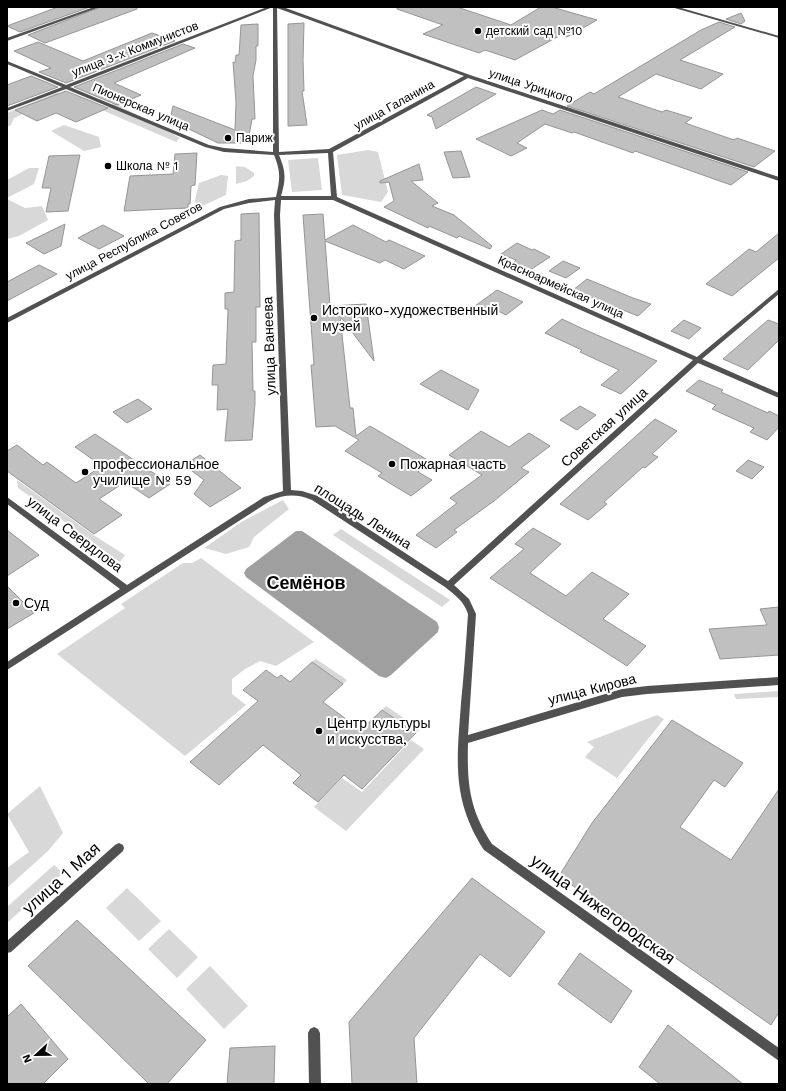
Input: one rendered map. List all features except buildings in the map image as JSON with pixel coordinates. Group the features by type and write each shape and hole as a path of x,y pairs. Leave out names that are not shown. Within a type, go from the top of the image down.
{"street":[{"path":"7,40 98,7"},
{"name":"улица 3-х Коммунистов","path":"7,110 271,7"},
{"name":"улица Ванеева","path":"275,7 276,154 282,168 282,183 276,215 287,492"},
{"name":"улица Урицкого","path":"279,7 468,76 779,179"},
{"path":"673,7 779,37"},
{"name":"Пионерская улица","path":"7,62 207,146 224,150 276,154 330,151"},
{"name":"улица Галанина","path":"330,151 468,76"},
{"path":"330,151 334,198"},
{"name":"улица Республика Советов","path":"7,321 222,208 243,202 278,198 334,198"},
{"name":"Красноармейская улица","path":"334,198 779,396"},
{"name":"Советская улица","path":"448,585 697,360 779,291"},
{"name":"площадь Ленина","path":"7,666 267,499 287,492 301,493 315,498 448,585 466,599 472,614 462,754"},
{"name":"улица Свердлова","path":"7,500 126,589"},
{"name":"улица Кирова","path":"463,740 622,693 779,681"},
{"name":"улица Нижегородская","path":"462,754 465,798 471,819 478,834 488,846 779,1055"},
{"name":"улица 1 Мая","path":"7,948 119,848"},
{"path":"314,1033 315,1084"}],"shaded area":[{"path":"56,93 68,94 14,118 11,125 7,127 7,113"},
{"path":"115,103 180,138 176,142 102,110"},
{"path":"64,125 99,137 101,147 84,151 51,131"},
{"path":"368,150 378,152 388,192 381,202 342,195 337,155"},
{"path":"318,158 322,190 292,192 288,160"},
{"path":"236,166 245,167 254,173 254,176 247,181 236,184"},
{"path":"29,168 39,168 34,184 7,198 7,180"},
{"path":"221,175 228,176 226,195 196,209 195,200 199,183"},
{"path":"7,199 25,208 42,206 48,220 19,236 7,239"},
{"path":"17,480 95,536 125,555 120,562 18,488"},
{"path":"283,500 289,509 254,537 249,547 226,554 204,548 243,521"},
{"path":"341,529 450,600 442,607 333,535"},
{"path":"296,531 302,531 437,622 439,627 438,632 391,675 386,678 379,676 246,577 244,573 246,569"},
{"path":"201,558 314,642 276,666 260,661 245,669 232,679 232,694 246,705 185,756 57,654 125,608 121,604 183,563 192,563"},
{"path":"316,659 347,680 343,684 312,662"},
{"path":"779,691 779,697 736,699 734,694"},
{"path":"386,706 420,729 416,733 382,710"},
{"path":"657,715 664,719 617,778 585,757 594,747 587,742"},
{"path":"411,740 424,749 346,831 314,807 342,778 362,792"},
{"path":"40,786 63,833 48,851 7,888 7,868 29,852 7,814"},
{"path":"54,865 63,873 7,923 7,907"},
{"path":"127,888 161,921 139,941 106,908"},
{"path":"169,929 198,957 177,978 148,949"},
{"path":"210,966 248,1006 224,1029 186,989"}],"place":[{"name":"детский сад №10","path":"478,31"},
{"name":"Париж","path":"228,138"},
{"name":"Школа № 1","path":"108,166"},
{"name":"Историко-художественный музей","path":"314,318"},
{"name":"Пожарная часть","path":"392,464"},
{"name":"профессиональное училище № 59","path":"85,472"},
{"name":"Суд","path":"16,603"},
{"name":"Центр культуры и искусства,","path":"319,731"}],"district":[{"name":"Семёнов","path":"306,582"}]}
